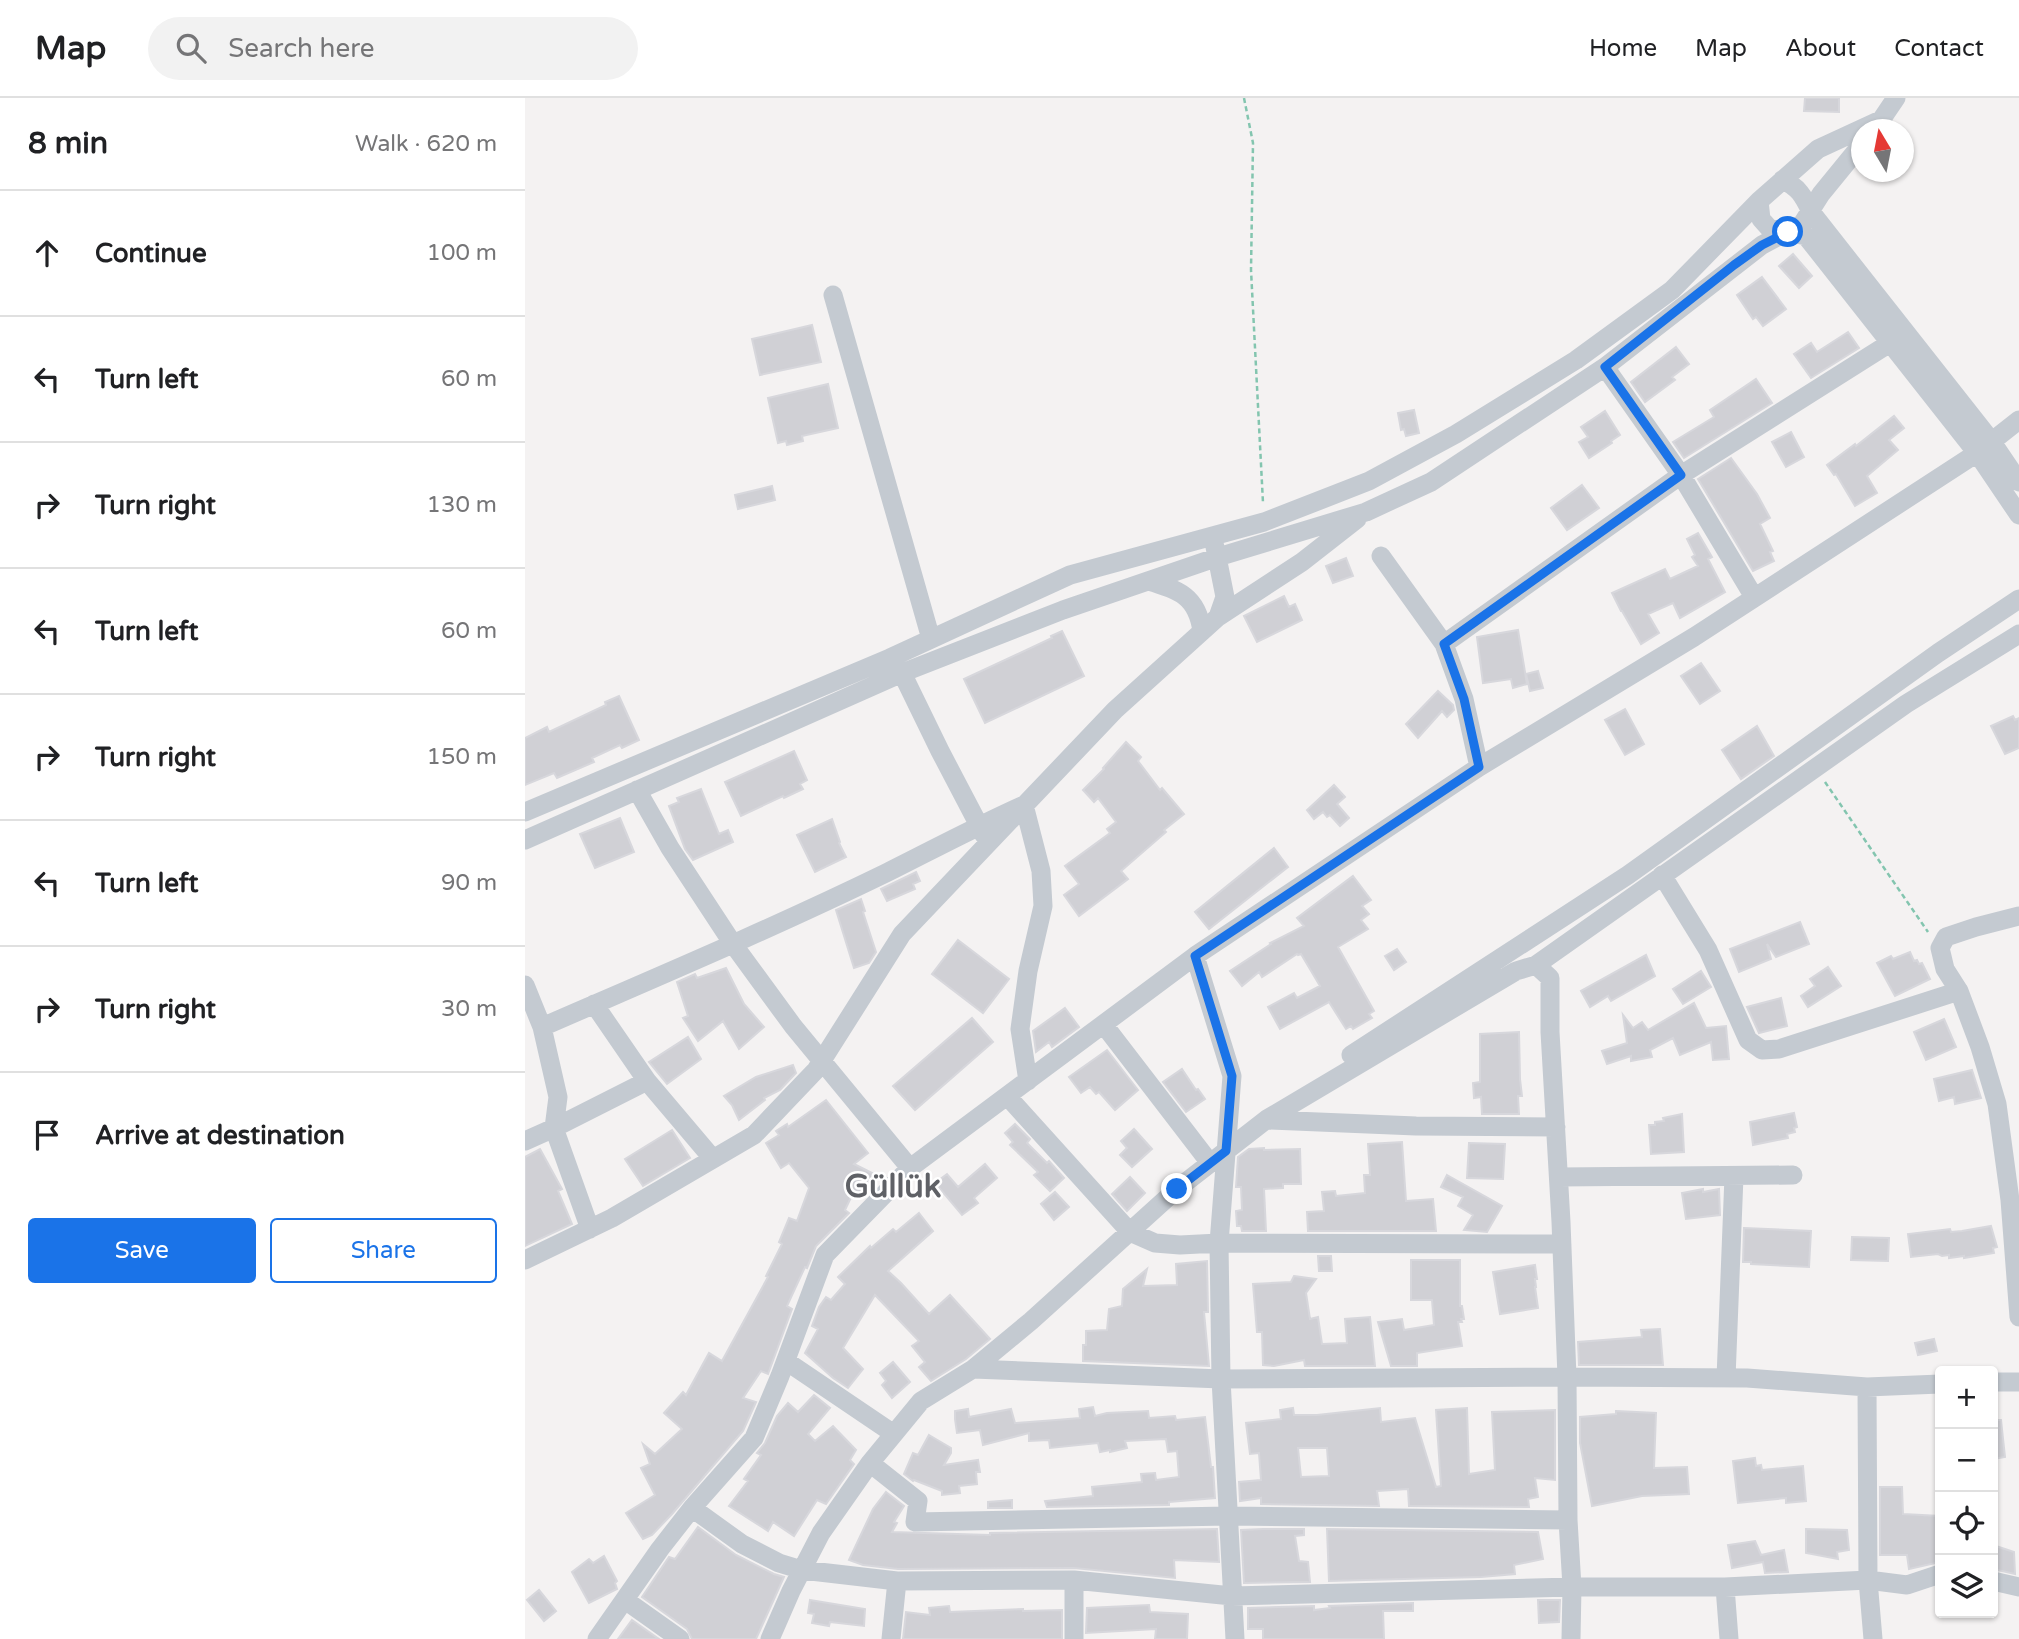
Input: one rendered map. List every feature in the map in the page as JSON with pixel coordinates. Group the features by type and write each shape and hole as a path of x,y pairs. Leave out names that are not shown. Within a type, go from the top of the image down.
{"street":[{"path":"1881,119 1896,98"},
{"path":"525,812 931,639 1070,575 1264,522 1369,481 1456,434 1576,360 1672,290 1759,201 1818,149 1851,135"},
{"path":"525,840 902,673 1063,610 1366,512 1431,482 1605,367 1753,251 1802,224 1821,194 1851,157"},
{"path":"1782,180 1802,192 1811,212 1985,448 2019,515"},
{"path":"1759,201 1761,219 1769,228 1806,236 1890,343 2019,482"},
{"path":"833,295 931,639"},
{"path":"1444,644 1681,475 1890,343"},
{"path":"1605,367 1681,475 1754,597"},
{"path":"597,1639 692,1508 754,1438 786,1362 825,1255 909,1168 1195,956 1479,767 1694,637 1985,448 2019,421"},
{"path":"525,1260 612,1218 754,1135 816,1070 902,934 1115,710 1218,617 1302,562 1366,512"},
{"path":"1206,538 1225,597 1218,617"},
{"path":"1381,556 1444,644 1464,699 1479,767"},
{"path":"1148,581 1178,590 1199,616 1202,631"},
{"path":"770,1639 821,1532 870,1463 921,1401 974,1368 1031,1321 1177,1189 1327,1070 1628,875 1937,653 2019,599"},
{"path":"1267,1119 1516,971 1536,965 1906,704 2019,634"},
{"path":"902,673 980,825 987,844"},
{"path":"637,790 670,848 733,944 793,1026 909,1168"},
{"path":"542,1027 733,944 1024,805"},
{"path":"1024,805 1041,871 1043,906 1028,971 1020,1029 1028,1081"},
{"path":"1662,875 1708,950 1748,1040 1762,1051 1779,1049 1959,990"},
{"path":"2019,916 1946,937 1940,948 1945,969 1959,990 1980,1047 1997,1104 2010,1200 2019,1317"},
{"path":"1195,956 1232,1076 1219,1243 1221,1379 1235,1639"},
{"path":"1536,965 1551,978 1550,1032 1567,1377 1571,1639"},
{"path":"525,985 542,1027 558,1097 554,1128 590,1229"},
{"path":"594,1004 646,1081 713,1159"},
{"path":"1104,1025 1210,1163"},
{"path":"525,1141 646,1081"},
{"path":"1007,1096 1130,1232 1155,1243 1562,1244"},
{"path":"1267,1119 1416,1126 1556,1127"},
{"path":"1559,1177 1793,1175"},
{"path":"1726,1378 1734,1176"},
{"path":"786,1362 894,1434"},
{"path":"974,1368 1221,1379 1726,1378 1867,1387 1935,1384"},
{"path":"1998,1382 2019,1382"},
{"path":"1867,1387 1868,1580 1873,1639"},
{"path":"870,1463 918,1501 915,1522 1228,1516 1568,1520"},
{"path":"692,1508 742,1544 779,1563 802,1570 897,1581 1074,1580 1232,1596 1571,1587 1725,1587 1868,1580 1907,1585 1935,1576"},
{"path":"1074,1580 1074,1639"},
{"path":"891,1639 897,1581"},
{"path":"1998,1581 2019,1587"},
{"path":"1725,1587 1729,1639"},
{"path":"625,1600 680,1639"}],"path":[{"path":"1244,98 1253,143 1251,270 1264,522"},
{"path":"1815,768 1940,948"}],"building":[{"path":"1805,98 1839,98 1839,112 1804,111"},
{"path":"1793,254 1812,276 1799,288 1779,266"},
{"path":"1762,277 1786,309 1763,326 1756,317 1753,319 1737,295"},
{"path":"812,325 821,362 760,375 752,339"},
{"path":"1848,332 1859,348 1811,378 1794,354 1811,343 1817,352"},
{"path":"1676,347 1689,364 1672,377 1675,380 1645,402 1631,382"},
{"path":"1756,379 1772,403 1684,458 1673,442 1714,417 1710,410"},
{"path":"828,384 838,428 802,436 803,441 787,445 786,441 778,443 768,398"},
{"path":"1414,410 1419,433 1406,436 1404,429 1401,430 1398,413"},
{"path":"1605,411 1620,435 1589,458 1579,442 1588,437 1581,427"},
{"path":"1894,416 1904,428 1889,440 1898,450 1867,476 1877,493 1855,506 1836,474 1834,475 1827,465"},
{"path":"1791,432 1804,457 1786,467 1772,442"},
{"path":"1731,458 1757,494 1770,518 1760,524 1773,551 1770,552 1774,561 1753,571 1698,479"},
{"path":"1582,485 1599,508 1567,530 1551,508"},
{"path":"772,486 775,500 738,509 735,495"},
{"path":"1698,533 1712,557 1708,559 1725,592 1680,618 1673,603 1648,614 1659,633 1641,644 1612,593 1665,569 1670,579 1698,566 1692,557 1695,555 1687,539"},
{"path":"1346,558 1353,576 1333,583 1326,566"},
{"path":"1284,596 1289,607 1295,604 1302,620 1257,642 1244,616"},
{"path":"1518,630 1527,684 1513,688 1511,679 1483,683 1477,637"},
{"path":"1062,631 1084,676 985,723 964,679"},
{"path":"1701,663 1720,691 1700,704 1681,676"},
{"path":"1538,671 1543,688 1530,691 1526,674"},
{"path":"1438,691 1453,705 1454,710 1447,717 1442,711 1418,738 1406,724"},
{"path":"619,696 639,740 622,748 620,745 592,758 594,762 557,778 554,773 525,785 525,738 547,727 549,732"},
{"path":"1625,709 1644,744 1625,755 1605,720"},
{"path":"2013,716 2015,720 2019,718 2019,748 2005,754 1991,726"},
{"path":"1757,726 1774,756 1741,779 1722,750"},
{"path":"1126,742 1141,757 1138,761 1160,790 1162,788 1184,814 1121,871 1128,879 1079,916 1064,895 1079,884 1065,866 1110,833 1107,829 1116,822 1098,798 1094,802 1083,790"},
{"path":"794,751 807,780 800,784 803,789 741,816 725,782"},
{"path":"1334,785 1345,797 1337,804 1349,818 1340,826 1330,815 1327,817 1323,812 1314,819 1307,810"},
{"path":"701,789 719,834 728,830 733,842 693,860 685,849 669,806 679,802 677,798"},
{"path":"620,818 634,852 595,868 580,834"},
{"path":"832,819 846,857 815,872 797,835"},
{"path":"1274,848 1288,867 1209,929 1195,912"},
{"path":"916,872 920,881 913,884 915,889 887,901 881,889"},
{"path":"1353,876 1371,900 1362,906 1369,914 1361,920 1368,929 1338,947 1374,1011 1369,1014 1372,1018 1353,1029 1351,1026 1346,1029 1329,1002 1280,1029 1268,1007 1294,993 1297,998 1320,986 1301,954 1262,977 1259,972 1242,986 1230,971 1270,943 1304,926 1297,918"},
{"path":"861,899 876,952 869,963 854,968 836,910"},
{"path":"1800,922 1809,944 1776,957 1767,944 1771,959 1739,972 1730,949"},
{"path":"958,940 1009,979 983,1013 932,974"},
{"path":"1397,949 1406,962 1394,970 1385,956"},
{"path":"1910,952 1914,961 1922,963 1930,979 1895,996 1877,963 1891,956 1893,959"},
{"path":"1646,955 1655,976 1611,1001 1608,996 1590,1007 1581,991"},
{"path":"1828,967 1841,986 1808,1007 1801,996 1815,986 1810,979"},
{"path":"726,968 744,1004 764,1027 739,1049 723,1021 698,1041 683,1018 688,1016 677,982 695,974 697,978"},
{"path":"1701,971 1711,987 1683,1004 1673,989"},
{"path":"1781,998 1787,1026 1759,1033 1747,1007"},
{"path":"1694,1003 1706,1028 1726,1026 1729,1059 1713,1060 1711,1042 1680,1055 1673,1038 1650,1050 1652,1057 1631,1061 1631,1056 1607,1064 1602,1051 1627,1043 1623,1015 1633,1028 1642,1022 1648,1030"},
{"path":"1065,1008 1079,1027 1052,1047 1049,1042 1036,1052 1033,1031"},
{"path":"972,1018 993,1042 915,1110 893,1086"},
{"path":"1944,1019 1956,1047 1926,1060 1914,1032"},
{"path":"1519,1032 1522,1096 1518,1096 1519,1114 1482,1114 1481,1097 1474,1098 1473,1083 1480,1082 1480,1034"},
{"path":"688,1037 701,1059 667,1084 649,1062"},
{"path":"1107,1050 1138,1090 1115,1110 1099,1092 1096,1094 1090,1087 1081,1093 1069,1077"},
{"path":"793,1065 796,1073 780,1090 764,1098 765,1100 739,1120 724,1096 756,1077"},
{"path":"1182,1069 1205,1099 1186,1112 1163,1082"},
{"path":"1972,1070 1981,1098 1955,1104 1954,1097 1939,1101 1934,1079"},
{"path":"826,1100 868,1153 854,1164 874,1174 870,1182 874,1184 865,1197 854,1191 845,1210 849,1213 816,1246 787,1306 792,1309 768,1374 761,1371 743,1398 756,1402 743,1431 672,1514 652,1535 643,1539 626,1513 655,1495 641,1468 650,1464 643,1444 655,1454 682,1429 664,1413 683,1392 686,1395 709,1353 722,1361 768,1277 766,1276 782,1244 779,1242 789,1218 797,1221 809,1188 789,1163 781,1168 766,1143 779,1135 776,1131 787,1124 788,1127"},
{"path":"1794,1113 1797,1127 1794,1128 1795,1132 1787,1134 1788,1138 1753,1145 1750,1122"},
{"path":"1682,1114 1684,1152 1651,1154 1649,1125 1664,1121 1663,1118"},
{"path":"1015,1124 1030,1139 1027,1143 1064,1178 1050,1191 1034,1175 1038,1172 1010,1145 1013,1142 1005,1133"},
{"path":"1134,1129 1152,1149 1132,1167 1120,1155 1127,1148 1121,1141"},
{"path":"672,1130 690,1158 643,1186 625,1159"},
{"path":"1402,1142 1406,1201 1433,1199 1436,1231 1308,1231 1307,1212 1324,1211 1322,1192 1335,1191 1336,1196 1365,1193 1364,1175 1370,1175 1368,1144"},
{"path":"1469,1143 1505,1144 1503,1179 1467,1178"},
{"path":"540,1149 562,1189 558,1191 572,1224 525,1246 525,1157"},
{"path":"1249,1149 1300,1149 1301,1184 1283,1184 1283,1188 1264,1189 1266,1231 1242,1231 1241,1226 1237,1226 1236,1211 1242,1210 1241,1187 1236,1187 1238,1157"},
{"path":"985,1164 997,1178 974,1198 978,1203 962,1215 935,1183 947,1174 958,1187"},
{"path":"1447,1175 1502,1206 1487,1232 1464,1230 1473,1215 1458,1206 1463,1197 1441,1187"},
{"path":"1130,1177 1145,1193 1127,1211 1112,1194"},
{"path":"1703,1189 1703,1192 1719,1189 1720,1215 1686,1219 1682,1193"},
{"path":"1055,1192 1069,1207 1054,1220 1041,1204"},
{"path":"919,1213 933,1231 888,1271 929,1314 950,1295 990,1339 966,1359 931,1381 919,1367 925,1362 912,1346 919,1341 875,1295 843,1348 863,1369 848,1388 805,1353 818,1329 812,1326 819,1307 826,1297 831,1300 845,1284 838,1277 870,1246 871,1248 893,1229 896,1232"},
{"path":"1991,1226 1997,1247 1993,1248 1994,1253 1964,1258 1949,1258 1949,1255 1938,1254 1911,1257 1908,1234 1950,1229 1951,1232 1962,1231"},
{"path":"1744,1228 1811,1231 1809,1267 1743,1262"},
{"path":"1852,1237 1889,1238 1888,1261 1851,1260"},
{"path":"1318,1256 1331,1256 1332,1271 1319,1271"},
{"path":"1411,1260 1460,1260 1460,1306 1464,1319 1458,1322 1462,1346 1417,1353 1417,1366 1391,1366 1378,1322 1402,1319 1404,1330 1434,1325 1432,1300 1411,1300"},
{"path":"1207,1261 1208,1312 1204,1312 1209,1366 1083,1361 1086,1331 1107,1330 1109,1309 1122,1306 1123,1289 1147,1269 1143,1286 1177,1285 1176,1264"},
{"path":"1535,1265 1538,1308 1500,1314 1493,1272"},
{"path":"1294,1276 1316,1279 1306,1293 1310,1319 1318,1317 1322,1344 1347,1343 1345,1319 1370,1317 1375,1366 1305,1366 1304,1360 1274,1366 1263,1365 1262,1332 1257,1332 1253,1284 1291,1282"},
{"path":"1660,1329 1663,1365 1579,1365 1578,1342 1642,1337 1641,1330"},
{"path":"1934,1339 1937,1351 1918,1355 1915,1343"},
{"path":"893,1362 910,1382 892,1398 882,1385 886,1381 880,1373"},
{"path":"814,1395 830,1408 808,1434 815,1441 833,1426 856,1450 850,1460 854,1464 826,1504 817,1500 794,1536 773,1522 768,1531 729,1506 748,1481 744,1479 761,1455 757,1453 765,1443 777,1416 788,1403 798,1412"},
{"path":"1093,1407 1095,1416 1148,1411 1149,1418 1175,1416 1176,1420 1205,1417 1215,1498 1169,1502 1169,1505 1047,1507 1045,1501 1093,1496 1092,1487 1142,1482 1141,1474 1155,1473 1156,1480 1179,1477 1177,1451 1168,1452 1166,1439 1125,1441 1127,1448 1110,1452 1100,1452 1098,1443 1050,1448 1049,1440 1029,1441 1029,1433 983,1445 980,1430 957,1433 955,1419 955,1411 968,1409 969,1417 1011,1409 1015,1423 1080,1418 1079,1409"},
{"path":"1293,1408 1294,1415 1317,1415 1380,1408 1381,1422 1415,1418 1436,1487 1441,1486 1436,1410 1467,1408 1469,1474 1495,1470 1492,1412 1555,1410 1555,1480 1535,1478 1538,1497 1528,1499 1529,1507 1409,1506 1408,1489 1377,1491 1379,1506 1261,1504 1261,1498 1240,1501 1239,1482 1261,1480 1259,1453 1250,1454 1246,1423 1281,1419 1280,1410","holes":["1298,1448 1327,1448 1329,1476 1301,1477"]},
{"path":"1616,1411 1656,1413 1654,1468 1687,1467 1689,1494 1642,1496 1592,1506 1580,1443 1580,1417 1616,1414"},
{"path":"1998,1420 2001,1420 2005,1457 1998,1458"},
{"path":"929,1435 951,1448 944,1465 978,1460 980,1472 976,1472 977,1484 959,1486 960,1493 942,1495 942,1491 913,1481 904,1474 913,1453 918,1455"},
{"path":"1755,1458 1756,1466 1761,1465 1762,1470 1803,1466 1806,1501 1786,1503 1786,1498 1738,1503 1733,1461"},
{"path":"1880,1487 1902,1487 1903,1514 1935,1516 1935,1563 1909,1569 1907,1555 1880,1555"},
{"path":"886,1492 904,1506 894,1522 897,1523 892,1532 990,1535 1217,1529 1219,1562 1174,1560 1175,1578 1074,1568 898,1569 863,1565 849,1560 873,1509"},
{"path":"1012,1500 1012,1508 988,1508 988,1502"},
{"path":"698,1527 736,1555 784,1577 756,1639 692,1639 687,1629 642,1597 669,1557 675,1559"},
{"path":"1304,1529 1304,1535 1295,1536 1299,1561 1308,1562 1310,1582 1244,1583 1241,1530"},
{"path":"1327,1529 1538,1532 1543,1559 1514,1565 1515,1574 1329,1581"},
{"path":"1806,1529 1847,1530 1849,1550 1837,1552 1838,1559 1806,1553"},
{"path":"1755,1541 1761,1555 1784,1550 1788,1572 1765,1573 1763,1562 1732,1568 1728,1545"},
{"path":"1998,1547 2014,1552 2015,1574 1998,1570"},
{"path":"604,1556 617,1581 617,1589 589,1603 572,1572 589,1559 593,1563"},
{"path":"539,1590 556,1611 544,1621 527,1600"},
{"path":"810,1600 865,1609 864,1626 812,1623 814,1614 808,1613"},
{"path":"1538,1600 1560,1600 1559,1622 1539,1623"},
{"path":"1413,1603 1413,1611 1383,1611 1384,1639 1263,1639 1263,1629 1248,1629 1248,1608 1314,1606 1314,1610 1330,1608 1329,1606"},
{"path":"1149,1605 1150,1612 1188,1614 1187,1639 1155,1639 1156,1629 1086,1633 1087,1608"},
{"path":"949,1606 950,1612 1062,1610 1062,1639 903,1639 906,1612 930,1615 929,1608"},
{"path":"632,1620 659,1639 618,1639"}],"district":[{"name":"Güllük","path":"893,1187"}],"route":[{"path":"1177,1189 1226,1151 1231,1108 1232,1076 1195,956 1479,767 1464,699 1444,644 1681,475 1605,367 1734,265 1762,245 1788,232"}]}
